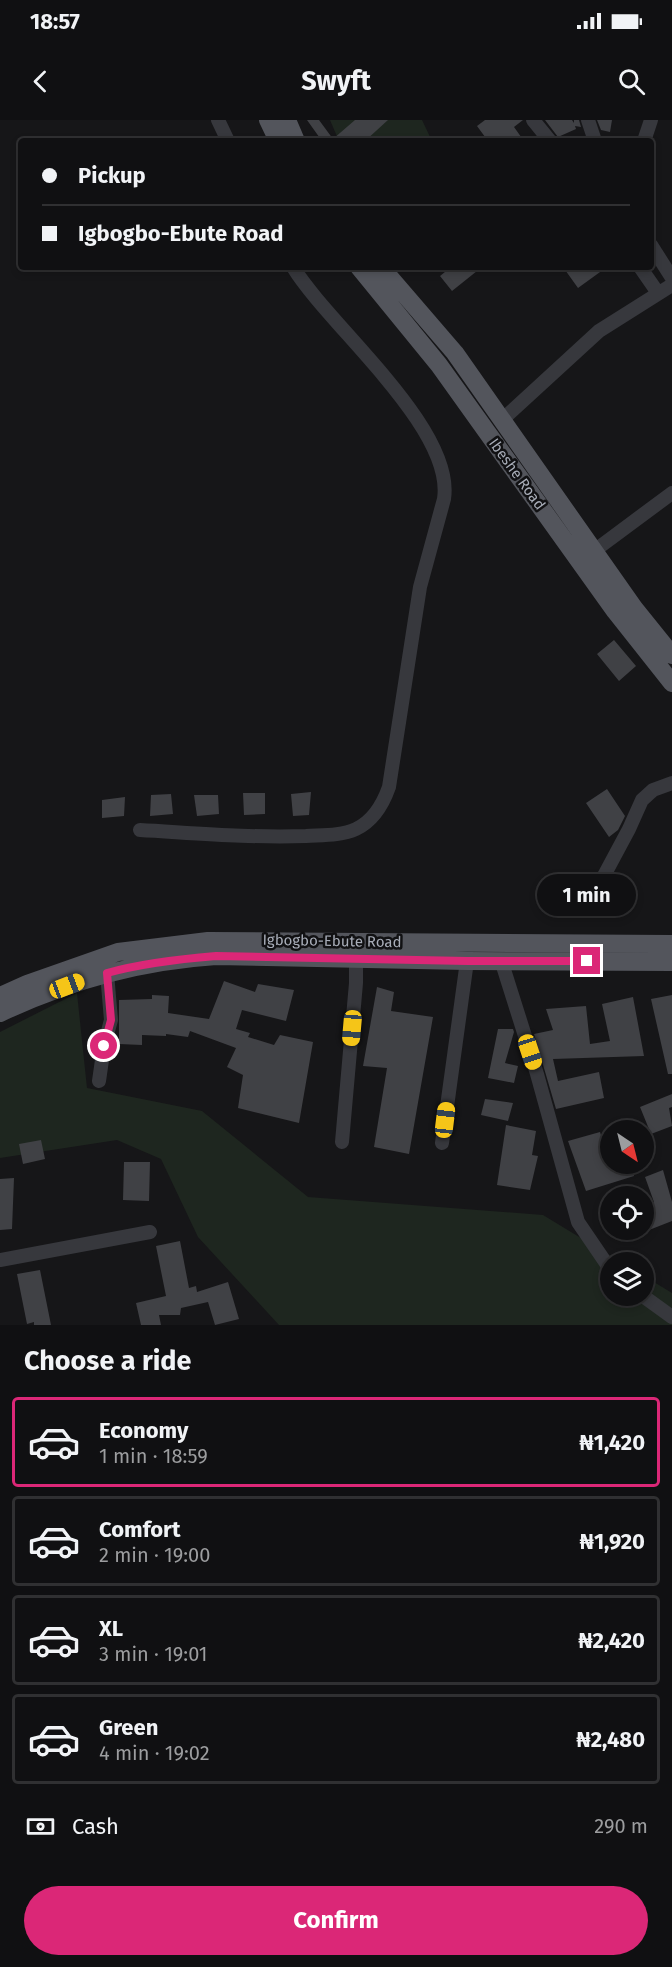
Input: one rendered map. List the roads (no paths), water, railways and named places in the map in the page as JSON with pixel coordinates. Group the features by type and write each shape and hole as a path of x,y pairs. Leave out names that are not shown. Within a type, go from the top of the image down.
{"main road":[{"path":"268,120 277,138"},
{"path":"287,120 295,138"},
{"name":"Ibeshe Road","path":"361,270 439,365 615,611 672,683"},
{"name":"Ibeshe Road","path":"384,270 455,353 634,608 672,655"},
{"name":"Igbogbo-Ebute Road","path":"0,996 27,984 118,952 208,941 672,944"},
{"name":"Igbogbo-Ebute Road","path":"0,1013 107,973 177,959 216,956 672,962"}],"street":[{"path":"218,120 227,138"},
{"path":"533,120 548,138"},
{"path":"588,120 594,138"},
{"path":"645,138 651,120"},
{"path":"654,250 672,278"},
{"path":"140,830 280,837 334,835 356,829 369,820 384,800 389,787 420,587 446,489 443,474 427,437 394,386 317,301 295,270"},
{"path":"642,270 658,293"},
{"path":"502,420 599,331 672,285"},
{"path":"594,551 672,493"},
{"path":"599,885 642,800 653,790 672,783"},
{"path":"342,1142 356,959"},
{"path":"501,960 537,1074 578,1222 600,1254"},
{"path":"442,1143 467,961"},
{"path":"99,1081 104,1046 111,1020 107,973"},
{"path":"0,1260 150,1232"},
{"path":"654,1304 672,1317"}]}
